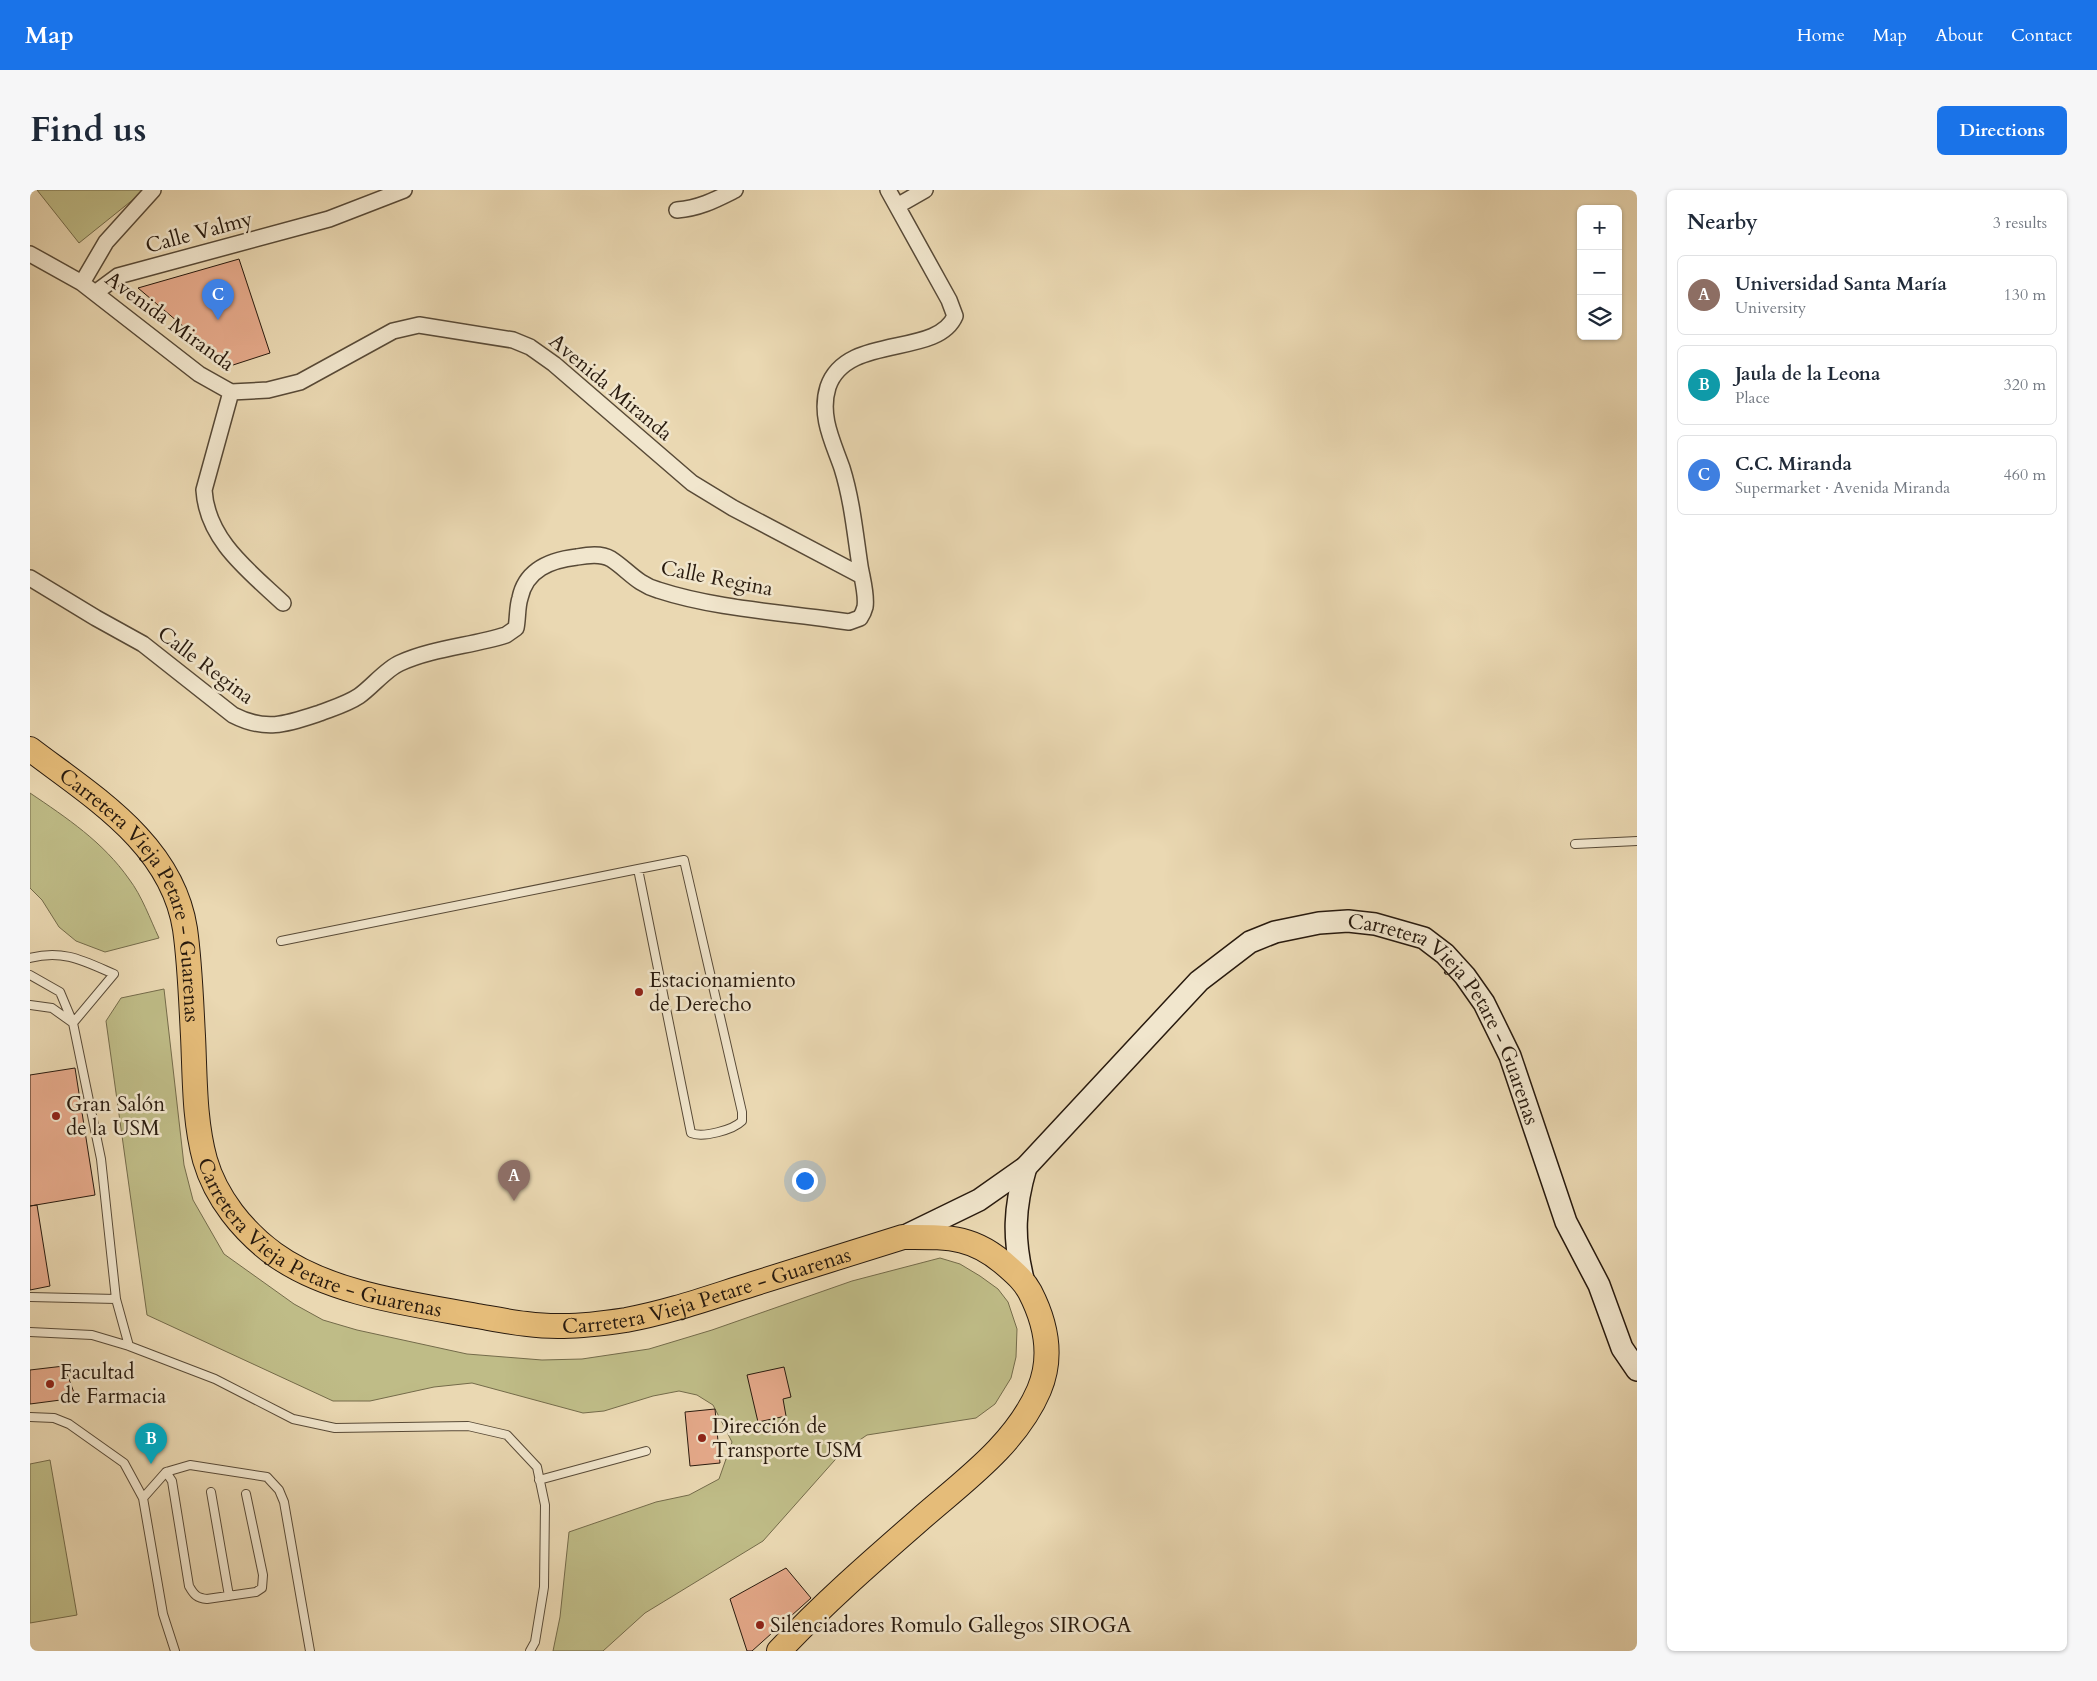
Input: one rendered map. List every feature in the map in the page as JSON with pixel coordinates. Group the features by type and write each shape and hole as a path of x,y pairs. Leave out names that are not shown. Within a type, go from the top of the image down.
{"main road":[{"name":"Carretera Vieja Petare - Guarenas","path":"30,749 117,815 133,830 161,866 179,906 185,928 195,1094 201,1141 206,1162 213,1182 233,1215 250,1234 276,1256 312,1275 347,1288 422,1307 499,1320 565,1326 624,1320 656,1314 903,1237 942,1237 968,1241 990,1252 1023,1280"},
{"name":"Carretera Vieja Petare - Guarenas","path":"1026,1167 1200,981 1250,942 1275,932 1319,923 1348,921 1399,929 1424,938 1445,954 1466,976 1484,1003 1510,1056 1566,1222 1598,1285 1622,1348 1637,1370"},
{"path":"903,1237 979,1200 1026,1167"},
{"path":"779,1651 818,1611 893,1543 988,1462 1020,1424 1039,1389 1047,1357 1042,1320 1023,1280 1016,1248 1015,1225 1019,1190 1026,1167"}],"street":[{"path":"82,283 106,242 153,190"},
{"name":"Calle Valmy","path":"95,293 118,276 330,219 404,190"},
{"path":"677,210 708,204 735,190"},
{"path":"888,190 897,206 925,190"},
{"name":"Calle Regina","path":"30,578 143,644 233,715 250,724 266,726 289,724 345,703 357,697 397,664 415,657 506,635 516,628 520,598 526,583 536,569 552,562 595,554 610,558 638,582 658,591 710,602 849,622 860,618 865,608 862,576 849,493 826,421 828,386 837,371 846,362 892,346 933,336 945,330 955,316 949,300 897,206"},
{"name":"Avenida Miranda","path":"30,254 82,283 199,374 231,392 268,390 300,382 394,331 419,325 513,340 530,347 554,364 692,483 733,508 862,576"},
{"path":"231,392 204,490 205,503 211,523 225,545 283,603"}],"lane":[{"path":"1575,844 1637,841"},
{"path":"281,941 638,869 684,860 742,1112 742,1121 737,1126 698,1136 691,1133 638,869"},
{"path":"30,958 44,954 61,954 114,974 73,1023"},
{"path":"30,975 60,992 73,1023 101,1159 116,1299 129,1346"},
{"path":"30,1005 52,1008 73,1023"},
{"path":"30,1297 116,1299"},
{"path":"30,1332 92,1335 129,1346 214,1379 293,1419 335,1428 468,1426 507,1435 536,1467 545,1505 544,1587 535,1642 530,1651"},
{"path":"30,1417 54,1418 69,1424 124,1464 143,1498 163,1614 174,1651"},
{"path":"539,1480 646,1451"},
{"path":"143,1498 166,1472 190,1465 207,1466 267,1477 278,1490 284,1502 310,1651"},
{"path":"166,1472 172,1481 189,1586 194,1595 200,1598 207,1599 256,1592 262,1588 264,1583 246,1494"},
{"path":"211,1492 229,1596"}],"shaded area":[{"path":"37,190 145,190 79,243"},
{"path":"30,793 84,832 108,853 138,893 159,938 105,952 76,941 59,927 42,900 30,888"},
{"path":"164,989 184,1165 193,1200 224,1254 294,1304 323,1320 357,1330 467,1354 542,1360 582,1359 649,1349 712,1330 852,1281 940,1258 960,1264 980,1276 998,1289 1008,1302 1017,1329 1016,1357 1011,1378 995,1404 976,1418 867,1435 842,1452 763,1541 645,1613 603,1651 553,1651 560,1617 569,1532 656,1502 689,1495 719,1479 732,1442 713,1405 697,1395 679,1391 653,1396 604,1411 583,1413 472,1383 434,1387 370,1401 333,1401 147,1315 106,1021 121,998"},
{"path":"50,1460 77,1615 30,1623 30,1464"}],"building":[{"path":"239,259 270,353 230,366 138,288"},
{"name":"Gran Salón de la USM","path":"75,1068 95,1195 30,1206 30,1075"},
{"path":"37,1205 50,1286 30,1290 30,1206"},
{"name":"Facultad de Farmacia","path":"64,1366 76,1398 30,1404 30,1370"},
{"path":"784,1367 791,1397 783,1399 786,1416 758,1422 747,1375"},
{"name":"Dirección de Transporte USM","path":"715,1409 720,1463 690,1466 685,1412"},
{"name":"Silenciadores Romulo Gallegos SIROGA","path":"786,1568 811,1598 752,1651 747,1651 730,1599"}],"place":[{"name":"C.C. Miranda","path":"218,320"},
{"name":"Estacionamiento de Derecho","path":"639,992"},
{"name":"Gran Salón de la USM","path":"56,1116"},
{"name":"Universidad Santa María","path":"514,1201"},
{"name":"Facultad de Farmacia","path":"50,1384"},
{"name":"Dirección de Transporte USM","path":"702,1438"},
{"name":"Jaula de la Leona","path":"151,1464"},
{"name":"Silenciadores Romulo Gallegos SIROGA","path":"760,1625"}]}
